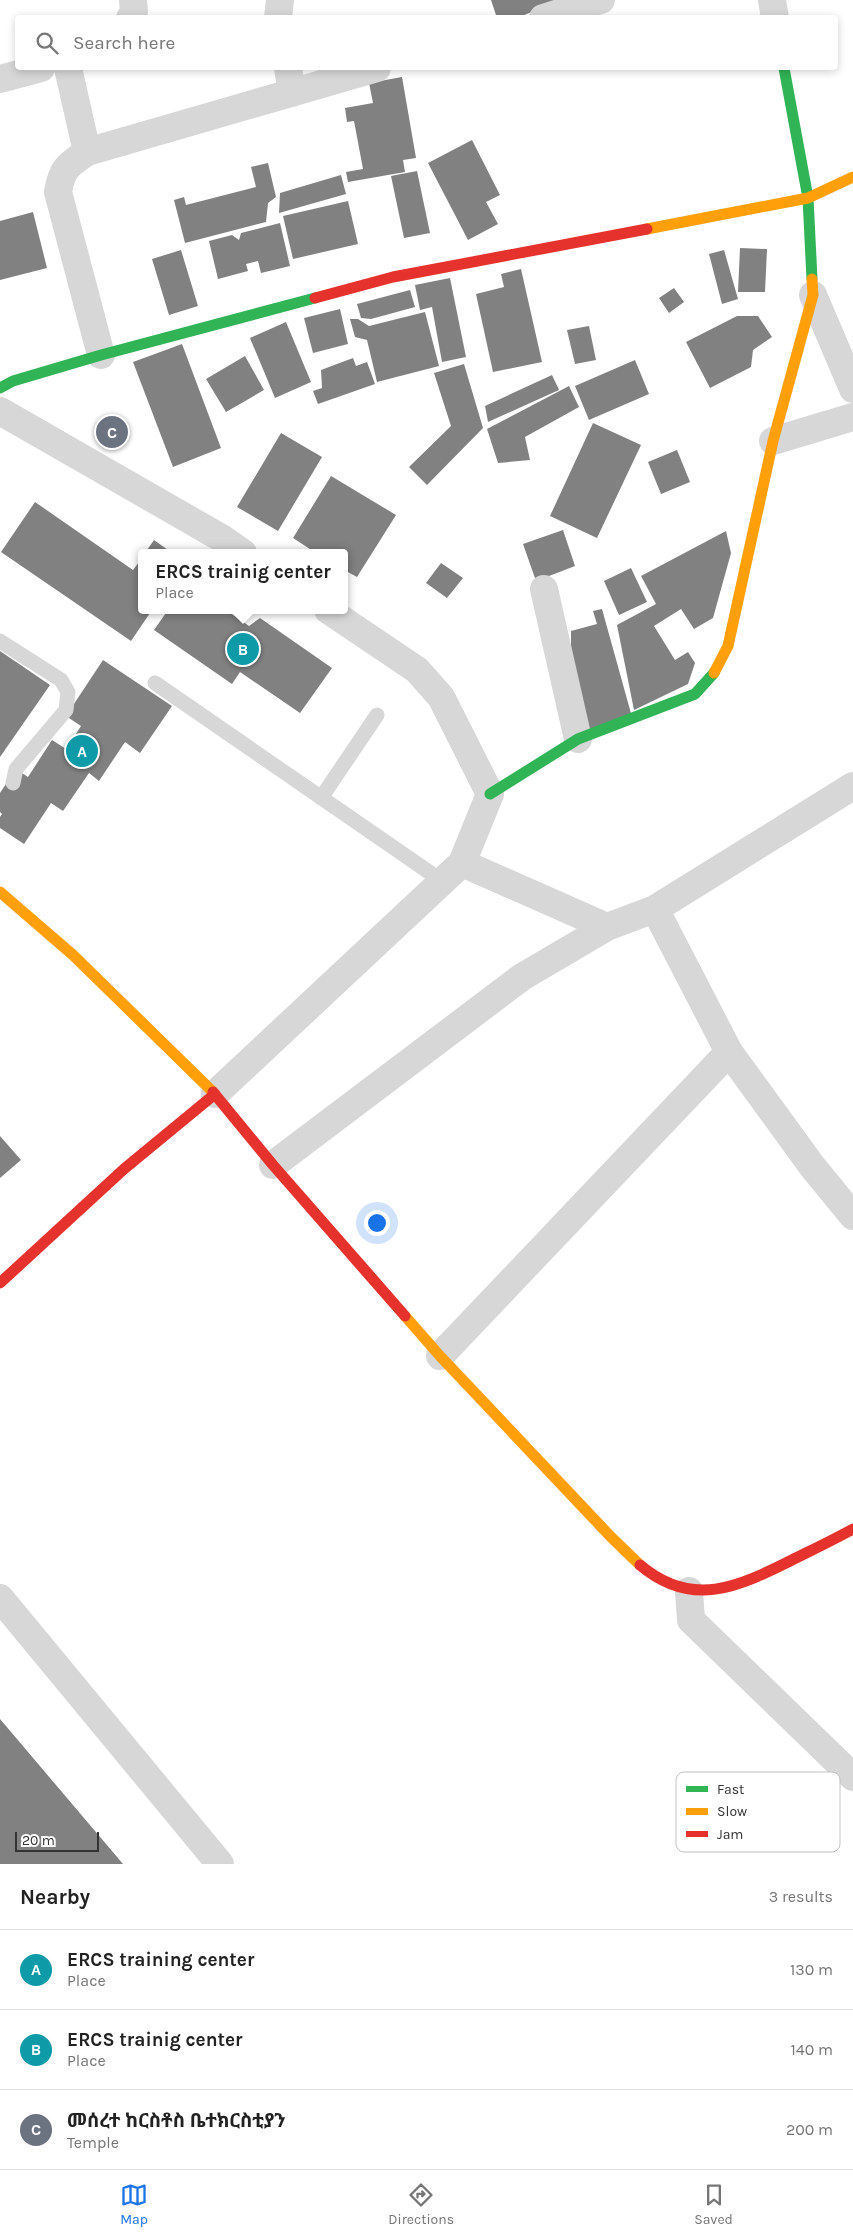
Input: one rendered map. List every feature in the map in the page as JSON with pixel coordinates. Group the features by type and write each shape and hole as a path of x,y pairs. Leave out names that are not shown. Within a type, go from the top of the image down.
{"street":[{"path":"132,15 134,12 133,0"},
{"path":"278,15 280,0"},
{"path":"553,15 601,0"},
{"path":"772,0 774,15"},
{"path":"0,79 34,70"},
{"path":"68,70 88,152"},
{"path":"101,355 58,192 61,177 66,167 88,152 290,80 362,70"},
{"path":"0,1283 124,1169 215,1094 452,872 490,794 578,739 695,694 720,667 728,646 773,441 813,295 808,198 784,70"},
{"path":"0,388 12,382 101,355 393,277 808,198 853,177"},
{"path":"813,295 853,389"},
{"path":"0,411 237,549"},
{"path":"773,441 853,417"},
{"path":"544,589 578,739"},
{"path":"334,614 417,670 442,697 490,794"},
{"path":"273,1165 522,976 607,927 655,909 853,786"},
{"path":"452,872 607,927"},
{"path":"0,892 72,954 215,1094 273,1165 440,1356 604,1530 640,1564 664,1581 689,1591 728,1589 748,1582 853,1529"},
{"path":"655,909 729,1052 812,1166 853,1216"},
{"path":"440,1356 729,1052"},
{"path":"689,1591 691,1620 853,1777"},
{"path":"0,1598 220,1864"}],"lane":[{"path":"0,642 61,680 68,692 66,710 16,768 13,783"},
{"path":"155,683 321,798 452,872"},
{"path":"321,798 377,715"}],"building":[{"path":"491,0 561,0 524,15 496,15"},
{"path":"402,77 416,158 403,160 405,172 348,182 346,172 363,169 354,121 347,122 345,108 373,103 369,83"},
{"path":"472,140 500,195 486,202 498,224 468,240 428,163"},
{"path":"268,163 276,197 268,203 266,222 185,243 174,200 184,197 186,205 256,187 251,167"},
{"path":"417,171 430,233 404,238 391,176"},
{"path":"341,175 346,194 279,213 280,193"},
{"path":"348,201 358,244 293,259 283,216"},
{"path":"33,212 47,268 0,280 0,221"},
{"path":"280,223 290,266 261,273 258,261 246,264 248,271 218,279 209,241 232,235 239,240 241,233"},
{"path":"740,248 767,249 765,292 738,292"},
{"path":"181,250 198,306 169,315 152,259"},
{"path":"724,250 738,299 722,304 709,254"},
{"path":"521,269 542,362 493,372 476,294 504,287 501,274"},
{"path":"450,278 466,357 442,362 432,307 420,310 415,285"},
{"path":"674,288 684,302 669,313 659,298"},
{"path":"410,290 415,307 371,319 361,318 357,304"},
{"path":"340,309 348,344 313,353 304,318"},
{"path":"425,312 439,366 377,382 367,340 355,337 350,319 358,319 369,326"},
{"path":"737,316 758,316 772,337 753,350 751,367 710,388 686,342"},
{"path":"286,322 311,382 275,398 250,338"},
{"path":"589,326 596,360 575,364 567,330"},
{"path":"182,344 221,448 173,467 133,362"},
{"path":"245,356 264,390 226,412 206,379"},
{"path":"353,358 356,366 367,362 375,384 318,404 313,391 322,388 321,370"},
{"path":"635,360 649,394 589,420 575,386"},
{"path":"464,364 483,428 427,485 409,467 451,426 434,373"},
{"path":"552,375 559,390 488,422 485,406"},
{"path":"569,386 579,407 525,437 530,460 498,463 487,429"},
{"path":"593,423 641,445 597,538 550,516"},
{"path":"281,433 322,457 278,531 237,507"},
{"path":"677,450 690,482 661,494 648,462"},
{"path":"331,476 396,515 357,577 348,572 348,549 310,549 293,538"},
{"path":"35,502 133,570 138,563 138,614 149,614 131,641 1,552"},
{"path":"563,530 575,566 536,581 523,544"},
{"path":"726,531 731,553 713,618 694,629 681,609 654,626 675,660 688,652 695,663 688,684 634,710 617,625 656,604 641,576"},
{"path":"154,540 167,549 148,549"},
{"path":"441,563 463,578 447,598 426,583"},
{"path":"631,568 647,602 619,615 604,581"},
{"path":"602,609 632,717 585,731 571,647 571,631 597,624 593,611"},
{"path":"165,614 232,614 249,626 260,618 332,668 300,713 240,672 232,684 154,630"},
{"path":"0,651 50,685 0,757"},
{"path":"103,660 172,706 140,753 125,742 99,781 89,773 63,811 51,803 24,844 0,828 0,817 2,814 0,812 0,793 16,769 28,777 52,740 66,749 81,726 66,716"},
{"path":"0,1136 21,1160 0,1178"},
{"path":"0,1719 123,1864 0,1864"}],"traffic: fast":[{"path":"784,70 808,198 812,279"},
{"path":"0,388 13,381 101,355 315,298"},
{"path":"490,794 578,739 695,694 714,673"}],"traffic: slow":[{"path":"647,229 808,198 853,177"},
{"path":"714,673 728,646 773,441 813,295 812,279"},
{"path":"0,892 73,955 213,1092"},
{"path":"405,1316 440,1356 611,1537 640,1565"}],"traffic: jam":[{"path":"315,298 393,277 647,229"},
{"path":"213,1092 273,1165 405,1316"},
{"path":"0,1283 124,1169 215,1094"},
{"path":"640,1565 659,1579 678,1587 697,1590 715,1589 734,1585 772,1570 853,1529"}],"place":[{"name":"መሰረተ ከርስቶስ ቤተክርስቲያን","path":"112,432"},
{"name":"ERCS trainig center","path":"243,649"},
{"name":"ERCS training center","path":"82,751"}]}
